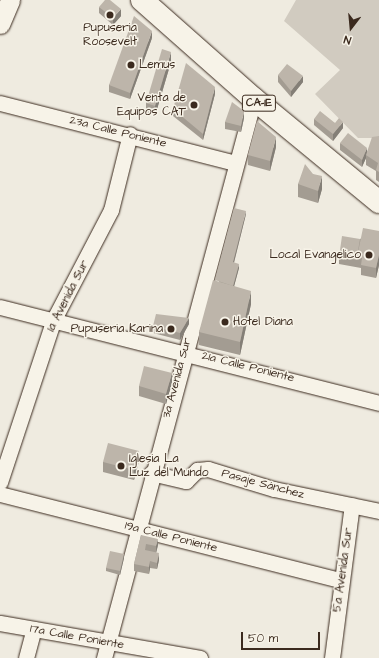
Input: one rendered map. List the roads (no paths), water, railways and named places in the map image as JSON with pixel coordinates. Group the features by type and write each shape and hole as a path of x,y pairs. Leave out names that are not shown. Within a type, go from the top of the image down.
{"highway":[{"name":"CA-1E","path":"142,0 254,99 379,202"}],"main road":[{"path":"0,24 10,0"}],"street":[{"name":"3a Avenida Sur","path":"104,658 136,528 235,162 254,99"},
{"name":"23a Calle Poniente","path":"0,103 130,134 235,162"},
{"name":"1a Avenida Sur","path":"0,482 54,319 111,210 130,134"},
{"name":"21a Calle Poniente","path":"0,306 184,351 379,403"},
{"name":"Pasaje Sánchez","path":"151,473 186,480 197,470 208,469 274,489 379,512"},
{"name":"19a Calle Poniente","path":"0,494 341,580"},
{"name":"5a Avenida Sur","path":"332,658 352,505"},
{"name":"17a Calle Poniente","path":"0,623 200,658"},
{"path":"26,658 34,629"}],"place":[{"name":"Pupuseria Roosevelt","path":"110,15"},
{"name":"Lemus","path":"131,65"},
{"name":"Venta de Equipos CAT","path":"194,105"},
{"name":"Local Evangelico","path":"369,255"},
{"name":"Hotel Diana","path":"225,322"},
{"name":"Pupuseria Karina","path":"171,329"},
{"name":"Iglesia La Luz del Mundo","path":"121,466"}]}
